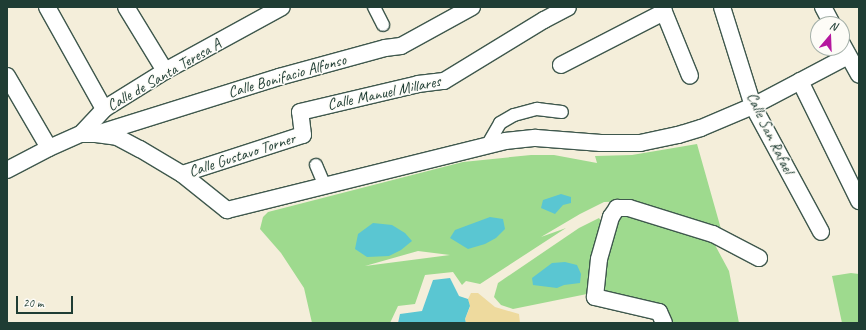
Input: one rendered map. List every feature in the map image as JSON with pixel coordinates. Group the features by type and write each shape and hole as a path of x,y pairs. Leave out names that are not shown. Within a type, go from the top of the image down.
{"street":[{"path":"47,7 104,109"},
{"path":"126,7 165,71"},
{"name":"Calle de Santa Teresa A","path":"7,170 49,148 89,134 104,109 165,71 282,7"},
{"path":"374,7 383,25"},
{"name":"Calle Bonifacio Alfonso","path":"89,134 279,77 385,48 400,46 472,7"},
{"name":"Calle Manuel Millares","path":"303,135 300,112 418,84 444,81 568,7"},
{"name":"Calle San Rafael","path":"722,7 753,106 820,232"},
{"path":"823,7 828,16"},
{"path":"561,65 663,10 690,76"},
{"path":"89,134 117,137 182,174 227,210 488,144 524,138 601,143 640,143 678,135 701,128 753,106 800,81 836,56"},
{"path":"848,56 859,75"},
{"path":"7,76 49,148"},
{"path":"800,81 859,201"},
{"path":"488,144 500,123 514,115 537,108 562,112"},
{"name":"Calle Gustavo Torner","path":"182,174 303,135"},
{"path":"316,165 325,186"},
{"path":"664,323 659,312 595,297 599,259 611,217 616,208 629,208 713,234 759,258"}],"green space":[{"path":"697,144 721,229 715,245 729,271 739,323 664,323 658,312 595,297 611,217 632,201 604,202 580,214 541,237 566,228 480,284 466,281 462,285 453,272 425,275 415,304 398,306 390,323 312,323 304,288 281,253 260,229 263,217 268,212 463,162 531,155 554,155 597,163 595,156 632,155","holes":["418,251 450,255 365,266"]},
{"path":"599,218 604,225 587,294 513,309 501,305 494,297 498,283 579,228"},
{"path":"851,273 859,274 859,323 842,323 832,276"}],"sand":[{"path":"471,293 478,293 495,307 519,314 520,323 466,323 465,319 470,307 468,299"}],"water":[{"path":"561,194 571,197 571,203 563,205 555,214 541,208 543,200"},
{"path":"490,217 503,219 505,229 496,238 485,244 468,249 450,238 455,230"},
{"path":"373,223 392,225 405,233 412,241 401,250 389,256 367,257 355,249 358,234"},
{"path":"565,262 577,265 581,274 580,283 564,285 557,288 533,285 532,278 552,263"},
{"path":"450,278 459,296 468,299 470,306 465,319 466,323 398,323 400,314 422,311 433,280"}]}
